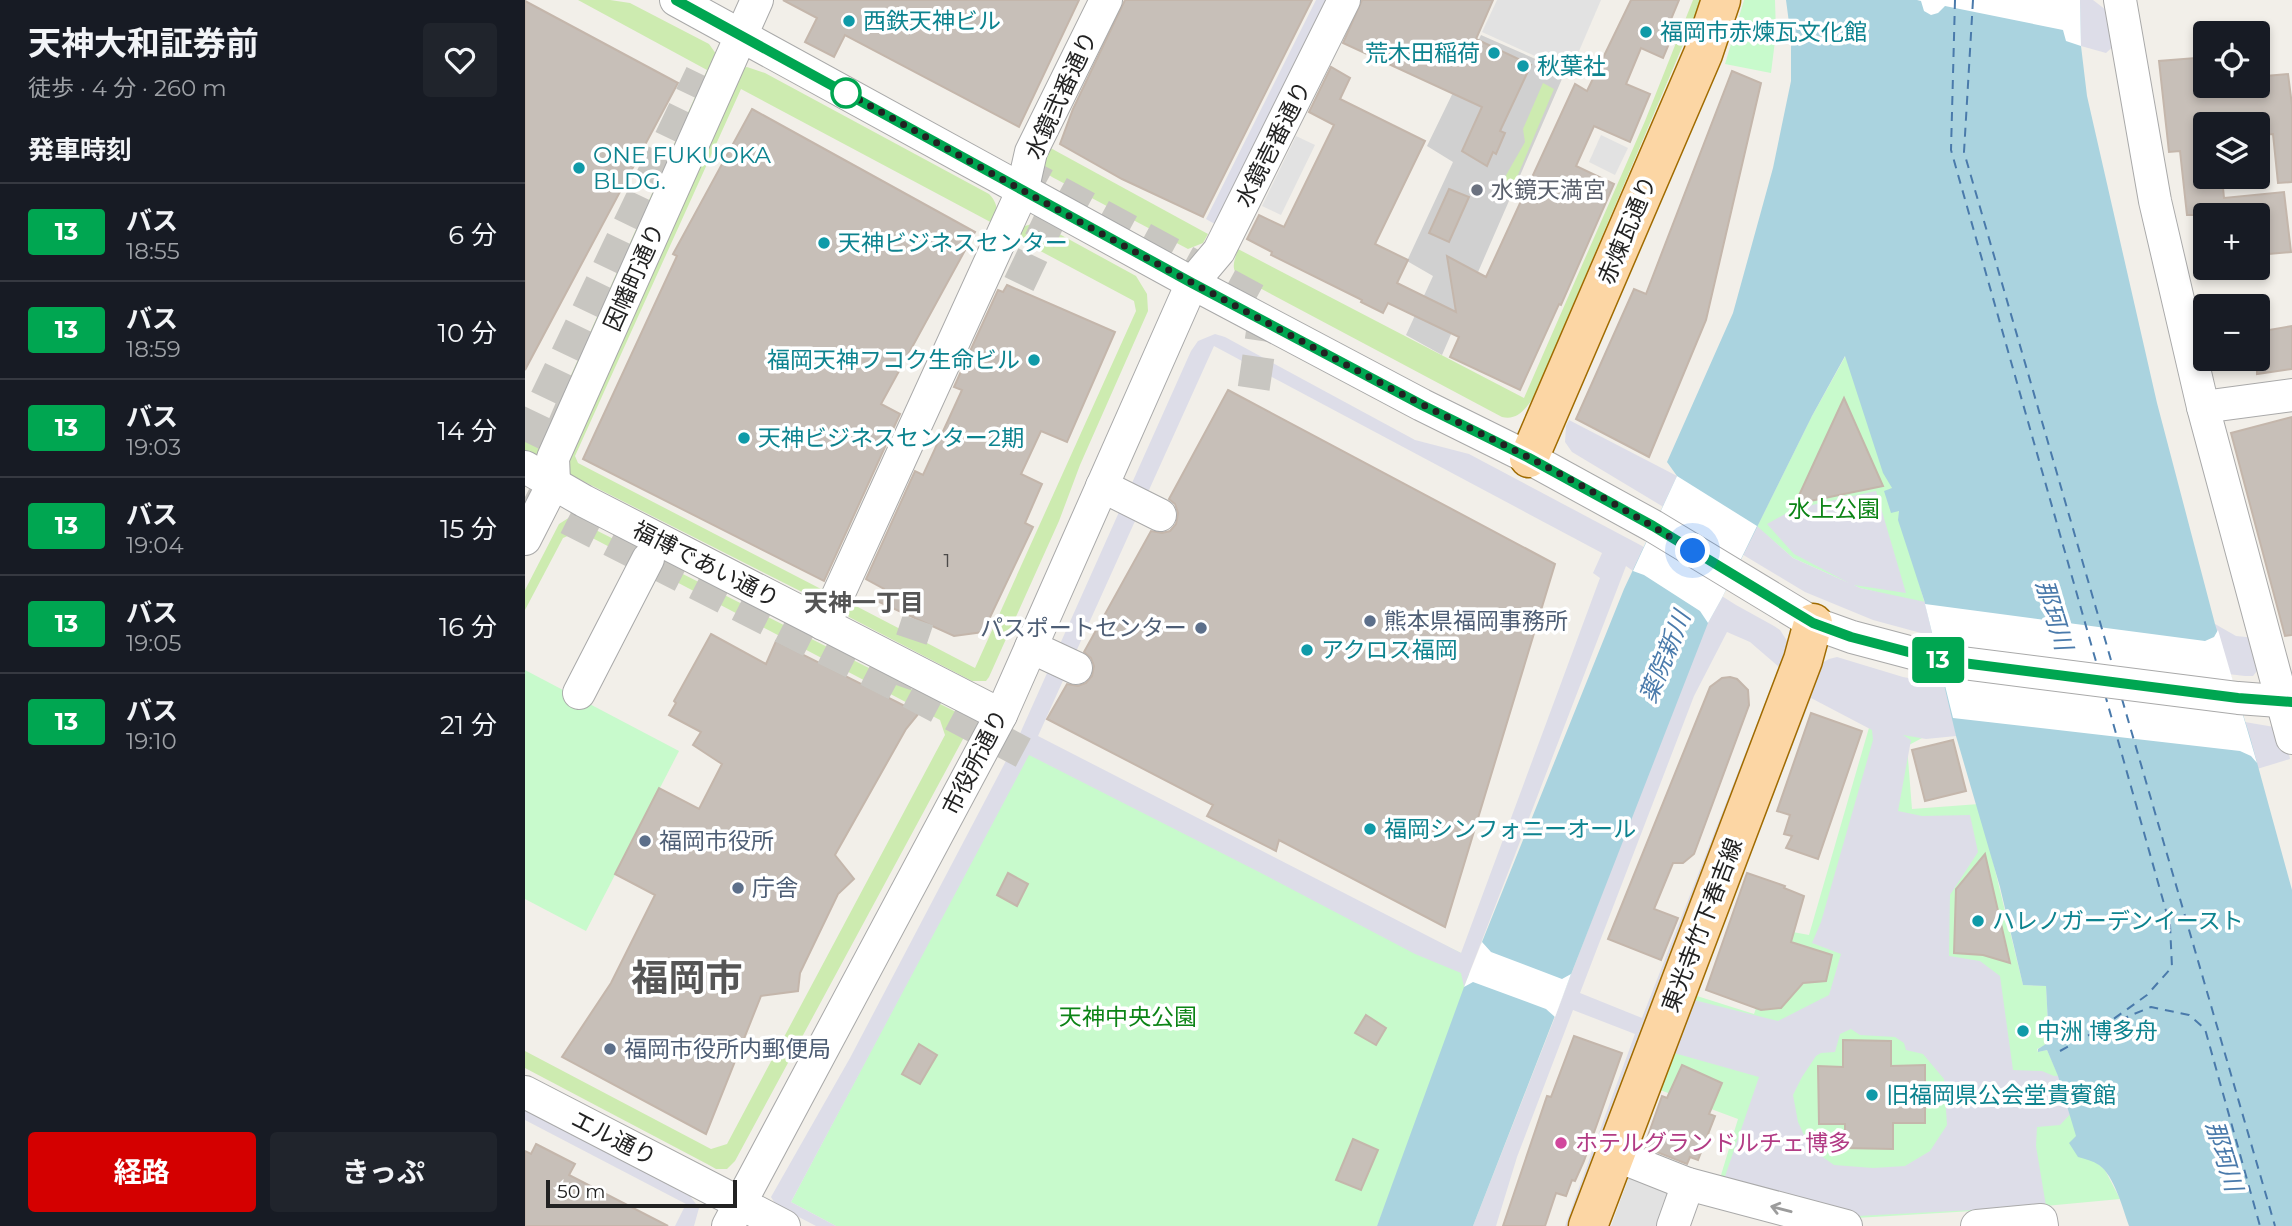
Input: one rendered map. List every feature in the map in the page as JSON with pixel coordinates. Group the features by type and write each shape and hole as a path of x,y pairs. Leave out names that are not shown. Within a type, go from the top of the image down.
{"main road":[{"name":"赤煉瓦通り","path":"1529,458 1703,54 1721,0"},
{"name":"東光寺竹下春吉線","path":"1588,1226 1803,660 1813,623"}],"street":[{"path":"676,0 1022,192 1422,405 1529,458 1653,526 1813,623 1851,637 1939,660 2238,698 2287,701"},
{"name":"因幡町通り","path":"554,482 553,458 757,0"},
{"name":"水鏡弐番通り","path":"823,624 1022,192 1031,152 1106,0"},
{"name":"水鏡壱番通り","path":"1192,283 1219,251 1344,0"},
{"path":"2120,0 2155,201 2203,407 2287,701 2292,738"},
{"name":"市役所通り","path":"734,1215 1001,715 1192,283"},
{"path":"2203,407 2292,395"},
{"name":"福博であい通り","path":"525,467 584,501 1001,715"},
{"path":"525,539 554,482"},
{"path":"1102,486 1160,515"},
{"path":"579,693 647,559"},
{"path":"1031,647 1076,668"},
{"name":"エル通り","path":"525,1091 734,1215 784,1226"},
{"path":"1615,1155 1688,1184 1846,1226"},
{"path":"1673,1226 1688,1184"},
{"path":"1977,1226 2041,1220 2042,1226"}],"shaded area":[{"path":"1316,0 1328,0 1220,227 1206,219"},
{"path":"1497,0 1601,0 1570,72 1482,32"},
{"path":"1917,0 2093,0 2106,10 2117,43 2106,53"},
{"name":"水鏡天満宮","path":"1481,35 1565,72 1442,355 1406,335 1433,276 1407,261 1453,162 1427,146"},
{"path":"1601,135 1628,148 1615,175 1589,162"},
{"path":"1296,136 1315,145 1281,215 1262,206"},
{"path":"1215,334 1225,337 1415,440 1469,454 1644,547 1780,630 1789,644 1574,1226 1565,1226 1635,1034 1573,1010 1517,1157 1496,1226 1473,1226 1658,746 1633,571 1626,566 1464,987 1461,973 1415,954 1029,755 791,1202 836,1226 816,1226 776,1205 771,1197 850,1058 1018,738 1191,351 1198,341","holes":["1214,346 1602,553 1593,573 1600,578 1461,953 1038,736","1727,632 1750,642 1779,667 1642,1018 1580,993 1694,696"]},
{"path":"1569,420 1677,476 1757,526 1793,558 1849,583 1794,554 1767,524 1794,509 1876,491 1906,593 1854,585 1860,588 1958,609 2215,624 2236,636 2256,638 2259,663 2257,671 2253,676 2245,676 1993,646 1921,633 1873,620 1805,592 1572,452 1565,442"},
{"name":"旧福岡県公会堂貴賓館","path":"1837,657 1903,677 1946,685 2274,727 2286,740 2290,759 2257,769 2257,763 1953,719 1956,736 1926,739 1903,735 1911,740 1898,811 1922,816 1970,815 1978,852 1950,895 1949,956 1980,961 2000,976 2013,1070 2042,1071 2054,1076 2109,1073 2060,1125 2037,1127 2036,1146 2046,1206 1858,1216 1720,1191 1759,1077 1674,1053 1635,1156 1820,664","holes":["1811,698 1872,730 1873,740 1821,922 1812,943 1841,954 1829,995 1778,1021 1694,1000","1851,1029 1860,1035 1895,1037 1904,1043 1906,1050 1923,1054 1944,1079 1947,1125 1930,1151 1905,1166 1873,1168 1834,1165 1810,1148 1798,1122 1793,1095 1802,1077 1816,1056 1835,1052 1840,1034"]},
{"path":"525,1110 690,1196 699,1208 694,1226 675,1226 686,1204 525,1120"},
{"path":"1629,1177 1676,1194 1665,1226 1611,1226"}],"green space":[{"path":"578,0 630,3 709,44 719,58 538,458 525,456 525,436 533,440 543,438 707,70"},
{"path":"1693,0 1702,0 1534,397 1517,415 1502,417 1236,273 1234,266 1238,249 1524,398 1645,121"},
{"path":"1744,0 1775,0 1776,33 1771,73 1725,64"},
{"path":"747,67 765,73 989,194 997,208 996,225 741,89 575,456 578,463 821,589 830,585 822,597 812,597 573,476 569,473 565,448 737,70"},
{"path":"1543,83 1554,89 1512,189 1501,184 1525,142 1523,129"},
{"path":"1045,145 1208,234 1203,243 1188,249 1052,177 1041,169"},
{"path":"1035,223 1136,276 1147,294 1148,311 989,677 986,681 972,681 847,614 852,596 856,606 975,668 1136,311 1134,301 1031,246 1016,235 1025,226"},
{"name":"水上公園","path":"1846,355 1892,488 1925,604 1860,588 1793,558 1757,527 1812,416"},
{"path":"570,517 958,713 964,721 963,739 735,1161 727,1169 716,1169 525,1068 525,1051 711,1149 727,1144 945,735 940,720 579,531 563,538 525,610 525,590 559,524"},
{"path":"525,670 679,751 586,931 525,899"},
{"name":"旧福岡県公会堂貴賓館","path":"1875,707 1924,737 1907,746 1912,809 1979,804 2023,985 2046,986 2049,1043 2037,1049 2038,1052 2047,1050 2097,1163 2105,1170 2120,1199 1856,1218 1718,1185 1738,1119 1660,1090 1697,996 1754,1014 1782,930 1809,935"},
{"name":"天神中央公園","path":"1032,746 1461,953 1472,981 1377,1226 836,1226 791,1202"}],"water":[{"path":"1786,0 2080,0 2081,46 2087,96 2157,403 2215,624 2250,737 2292,890 2292,1226 2129,1226 2109,1176 2099,1165 2078,1157 2069,1143 2076,1136 2058,1076 2047,1050 2038,1052 2038,1049 2049,1042 2046,986 2023,985 2000,887 1956,736 1925,603 1898,520 1899,511 1891,513 1884,491 1892,488 1883,473 1845,356 1708,623 1473,1226 1377,1226 1464,987 1479,958 1482,942 1624,589 1677,476 1667,462 1733,313 1773,168 1791,81 1791,38"}],"pier":[{"path":"1917,0 2080,0 2081,46 2066,41 2063,30 1945,6 1938,13 1931,15 1924,11 1921,1"},
{"path":"1677,476 1757,526 1708,623 1700,611 1644,575 1633,571"},
{"path":"1925,604 2205,641 2214,637 2218,630 2257,763 2251,756 2240,751 1953,718"},
{"path":"1482,942 1491,952 1562,979 1571,974 1555,1017 1546,1009 1473,982 1464,987"}],"building":[{"path":"783,0 1079,0 1019,127 845,35 834,57 805,42 817,18"},
{"path":"1125,0 1312,0 1203,217 1122,179 1060,144 1073,109"},
{"path":"1362,0 1493,0 1476,39 1531,65 1500,131 1505,133 1496,154 1493,152 1487,166 1462,151 1482,107 1343,43"},
{"path":"1631,0 1679,0 1669,24 1676,27 1663,58 1641,48 1626,84 1650,94 1630,142 1594,126 1576,166 1614,184 1520,390 1450,357 1459,337 1388,303 1383,313 1271,255 1272,252 1247,239 1259,215 1284,227 1334,125 1309,112 1331,67 1350,78 1340,99 1425,141 1375,244 1408,260 1397,283 1456,312 1447,256 1486,277 1575,84 1587,91"},
{"name":"ONE FUKUOKA BLDG.","path":"525,1 678,83 525,370"},
{"path":"2193,58 2193,98 2270,98 2270,76 2288,74 2292,105 2292,182 2278,183 2273,134 2270,134 2270,112 2193,112 2193,189 2223,189 2224,198 2284,192 2291,252 2270,254 2270,203 2193,203 2193,215 2187,215 2180,151 2169,152 2159,61"},
{"path":"1732,71 1761,83 1706,320 1649,457 1576,419 1634,289 1646,294"},
{"path":"752,109 975,232 881,404 900,414 824,581 583,459 677,256 673,254"},
{"path":"1449,189 1469,197 1449,242 1429,233"},
{"path":"1007,285 1115,332 1067,442 1041,431 1021,474 1042,484 1025,523 1033,527 983,632 954,636 877,601 884,589 866,579 915,471 923,475 962,390 954,387 998,290 1003,292"},
{"path":"2292,326 2292,369 2257,374 2257,371 2270,371 2270,330"},
{"name":"アクロス福岡","path":"1228,390 1555,564 1445,927 1279,840 1276,851 1207,816 1213,805 1047,719 1067,684 1078,686 1086,683 1092,676 1094,666 1091,658 1084,652 1151,531 1170,531 1176,524 1178,513 1175,504 1169,499"},
{"path":"1844,398 1883,486 1795,504 1813,465"},
{"path":"2292,417 2292,635 2285,636 2231,433"},
{"name":"庁舎","path":"711,634 766,664 776,641 919,713 906,729 835,855 854,879 838,894 800,973 798,991 761,996 706,1134 562,1057 611,983 655,895 615,874 659,788 699,809 722,764 693,745 701,732 669,715"},
{"path":"1722,678 1737,679 1748,690 1749,705 1694,854 1683,863 1673,863 1654,909 1678,918 1661,960 1608,939 1710,687"},
{"path":"1811,713 1862,731 1818,859 1786,848 1792,836 1784,834 1790,815 1777,811"},
{"path":"1953,740 1966,791 1925,801 1912,750"},
{"name":"ハレノガーデンイースト","path":"1985,854 2010,963 1983,955 1954,953 1956,889"},
{"path":"1008,873 1028,884 1017,906 997,895"},
{"path":"1747,873 1785,886 1784,888 1804,896 1791,942 1832,955 1826,981 1803,983 1781,1008 1761,1010 1706,990"},
{"path":"1366,1015 1386,1028 1376,1045 1355,1033"},
{"path":"1574,1036 1622,1053 1584,1161 1566,1196 1556,1193 1545,1226 1503,1226 1547,1096 1551,1097"},
{"name":"旧福岡県公会堂貴賓館","path":"1843,1040 1891,1041 1891,1066 1925,1065 1925,1123 1893,1123 1893,1149 1845,1148 1845,1124 1819,1124 1818,1066 1843,1067"},
{"path":"919,1044 937,1055 920,1084 902,1074"},
{"path":"1682,1065 1722,1083 1709,1114 1715,1116 1698,1160 1690,1157 1687,1164 1644,1147 1662,1096 1667,1098"},
{"path":"1353,1139 1378,1150 1361,1190 1336,1180"},
{"path":"536,1144 575,1164 569,1175 668,1226 525,1226 525,1151 531,1154"}],"ferry route":[{"path":"1955,0 1951,150 2097,665"},
{"path":"1973,0 1964,152 2113,667"},
{"path":"2101,1028 2147,995 2172,967 2170,925 2106,698"},
{"path":"2122,699 2275,1226"},
{"path":"2105,1026 2151,1007 2189,1015 2205,1029 2260,1226"},
{"path":"2060,1051 2100,1029"}],"tunnel":[{"path":"525,442 701,74"},
{"path":"1017,169 1266,305 1253,393"},
{"path":"1019,284 1062,194"},
{"path":"554,407 596,425"},
{"path":"525,497 1024,753"},
{"path":"896,685 918,620"}],"bus line":[{"name":"13","path":"676,0 1022,192 1422,405 1529,458 1653,526 1813,623 1851,637 1939,660 2238,698 2292,702"}],"place":[{"name":"西鉄天神ビル","path":"849,21"},
{"name":"福岡市赤煉瓦文化館","path":"1646,32"},
{"name":"荒木田稲荷","path":"1494,53"},
{"name":"秋葉社","path":"1523,66"},
{"name":"ONE FUKUOKA BLDG.","path":"579,168"},
{"name":"水鏡天満宮","path":"1477,190"},
{"name":"天神ビジネスセンター","path":"824,243"},
{"name":"福岡天神フコク生命ビル","path":"1034,360"},
{"name":"天神ビジネスセンター2期","path":"744,438"},
{"name":"熊本県福岡事務所","path":"1370,621"},
{"name":"パスポートセンター","path":"1201,628"},
{"name":"アクロス福岡","path":"1307,650"},
{"name":"福岡シンフォニーオール","path":"1370,829"},
{"name":"福岡市役所","path":"645,841"},
{"name":"庁舎","path":"738,888"},
{"name":"ハレノガーデンイースト","path":"1978,921"},
{"name":"中洲 博多舟","path":"2023,1031"},
{"name":"福岡市役所内郵便局","path":"610,1049"},
{"name":"旧福岡県公会堂貴賓館","path":"1872,1095"},
{"name":"ホテルグランドルチェ博多","path":"1561,1143"}],"district":[{"name":"天神一丁目","path":"864,603"},
{"name":"福岡市","path":"687,978"}],"route":[{"path":"846,93 842,90 1022,192 1422,405 1529,458 1693,551"}],"water label":[{"name":"那珂川","path":"2054,615"},
{"name":"薬院新川","path":"1665,657"},
{"name":"那珂川","path":"2224,1156"}]}
